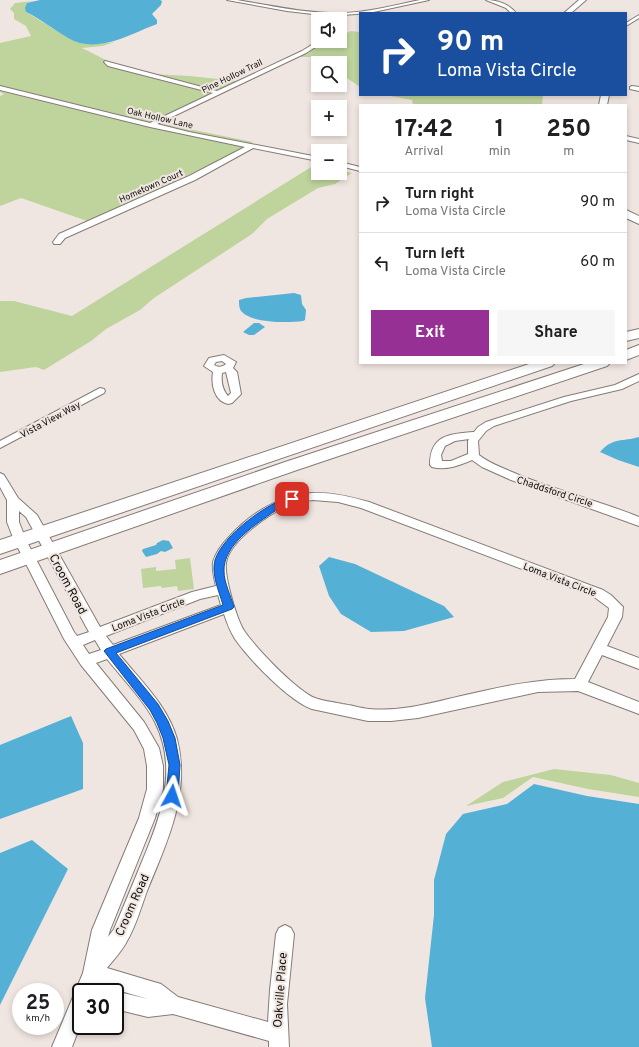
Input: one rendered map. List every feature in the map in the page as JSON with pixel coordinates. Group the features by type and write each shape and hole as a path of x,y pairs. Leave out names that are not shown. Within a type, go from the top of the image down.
{"main road":[{"path":"568,12 583,0"},
{"path":"627,214 639,221"},
{"path":"627,337 639,333"},
{"path":"627,355 639,350"},
{"path":"0,547 544,364"},
{"path":"0,567 291,466 599,364"},
{"path":"496,399 513,386 517,380 517,373"}],"street":[{"path":"229,0 311,13"},
{"path":"347,14 428,0"},
{"path":"488,0 508,7 513,12"},
{"path":"347,15 357,20"},
{"path":"627,25 639,16"},
{"path":"627,26 632,28"},
{"name":"Pine Hollow Trail","path":"150,125 313,48"},
{"path":"107,62 110,65 219,93"},
{"name":"Oak Hollow Lane","path":"0,88 150,125 311,158"},
{"path":"632,88 639,89"},
{"path":"627,138 639,141"},
{"name":"Hometown Court","path":"57,242 62,236 192,178 252,146"},
{"path":"347,166 359,169"},
{"path":"223,369 232,372 234,385 236,394 228,401 220,394 216,380 223,369"},
{"path":"477,434 449,437 442,442 435,454 436,465 452,464 474,456 473,441 477,434 490,424 568,399 618,387 639,377"},
{"path":"218,386 234,385"},
{"name":"Vista View Way","path":"0,445 100,391"},
{"name":"Chaddsford Circle","path":"474,456 483,463 511,477 559,494 606,508 639,522"},
{"path":"0,477 13,500"},
{"name":"Loma Vista Circle","path":"318,496 341,499 365,505 584,588 606,598 616,607 616,612 615,617 580,685 552,684 474,699 418,712 391,715 368,715 320,705 306,699 282,681 253,650 236,628 229,607 219,572 220,560 226,549 246,527 280,504 292,499 318,496"},
{"name":"Croom Road","path":"13,500 31,515 87,618 109,651 154,707 169,738 174,765 172,796 166,823 121,935 92,973"},
{"name":"Croom Road","path":"13,500 13,522 20,540 74,643 86,661 139,726 151,748 155,766 155,789 147,818 101,930 92,973"},
{"name":"Loma Vista Circle","path":"74,643 197,595 223,589"},
{"path":"86,661 109,651 229,607"},
{"path":"151,614 162,632"},
{"path":"598,648 639,664"},
{"path":"580,685 639,708"},
{"name":"Oakville Place","path":"278,1041 278,990 285,934"},
{"path":"88,983 92,973 154,991 173,1005 278,1041"},
{"path":"133,1004 140,987"},
{"path":"124,1002 148,1008 173,1005"},
{"path":"62,1047 72,1022"}],"green space":[{"path":"34,1 27,3 26,12 70,39 99,44 115,42 102,46 82,48 108,61 104,62 107,65 215,93 150,123 0,86 0,43 31,36 26,26 14,19 14,13 10,9 15,3"},
{"path":"351,31 359,32 359,86 347,78 347,56 296,57 315,48 347,48 347,33"},
{"path":"151,74 190,76 237,81 218,91"},
{"path":"0,90 145,126 246,147 90,222 21,198 0,206 0,96 4,94 0,92"},
{"path":"390,96 543,96 542,104 413,104 412,100"},
{"path":"159,123 253,142 250,144 155,125"},
{"path":"311,167 311,180 341,180 335,184 318,188 267,219 252,234 154,298 140,310 106,329 91,341 44,370 36,367 0,372 0,301 14,301 72,316"},
{"path":"347,172 352,173 347,176"},
{"path":"190,558 194,589 178,591 177,586 143,588 141,569 156,567 156,571 176,569 175,560"},
{"path":"554,769 611,775 639,783 639,797 588,789 533,777 503,798 466,806 503,782"}],"water":[{"path":"40,0 162,1 161,5 152,14 157,20 157,24 113,41 102,44 90,44 79,43 68,38 26,12 25,8 27,3"},
{"path":"294,293 301,295 302,304 306,310 305,320 303,321 280,322 262,320 247,316 240,308 239,300 246,298"},
{"path":"254,323 259,323 265,327 254,335 249,335 243,332"},
{"path":"639,437 639,467 600,452 609,444 614,442"},
{"path":"163,540 169,541 173,548 165,552 161,551 157,554 146,557 142,551 143,549 156,545"},
{"path":"329,557 355,564 444,606 454,617 404,631 371,632 341,614 329,596 319,566"},
{"path":"71,716 83,743 83,789 0,819 0,745"},
{"path":"534,784 587,796 639,804 639,1047 432,1047 425,998 434,915 434,880 446,834 463,814 507,804"},
{"path":"32,840 68,869 0,1005 0,853"}],"route":[{"path":"172,796 174,765 169,738 162,721 154,707 109,651 229,607 219,572 220,560 226,549 246,527 280,504 292,499"}]}
